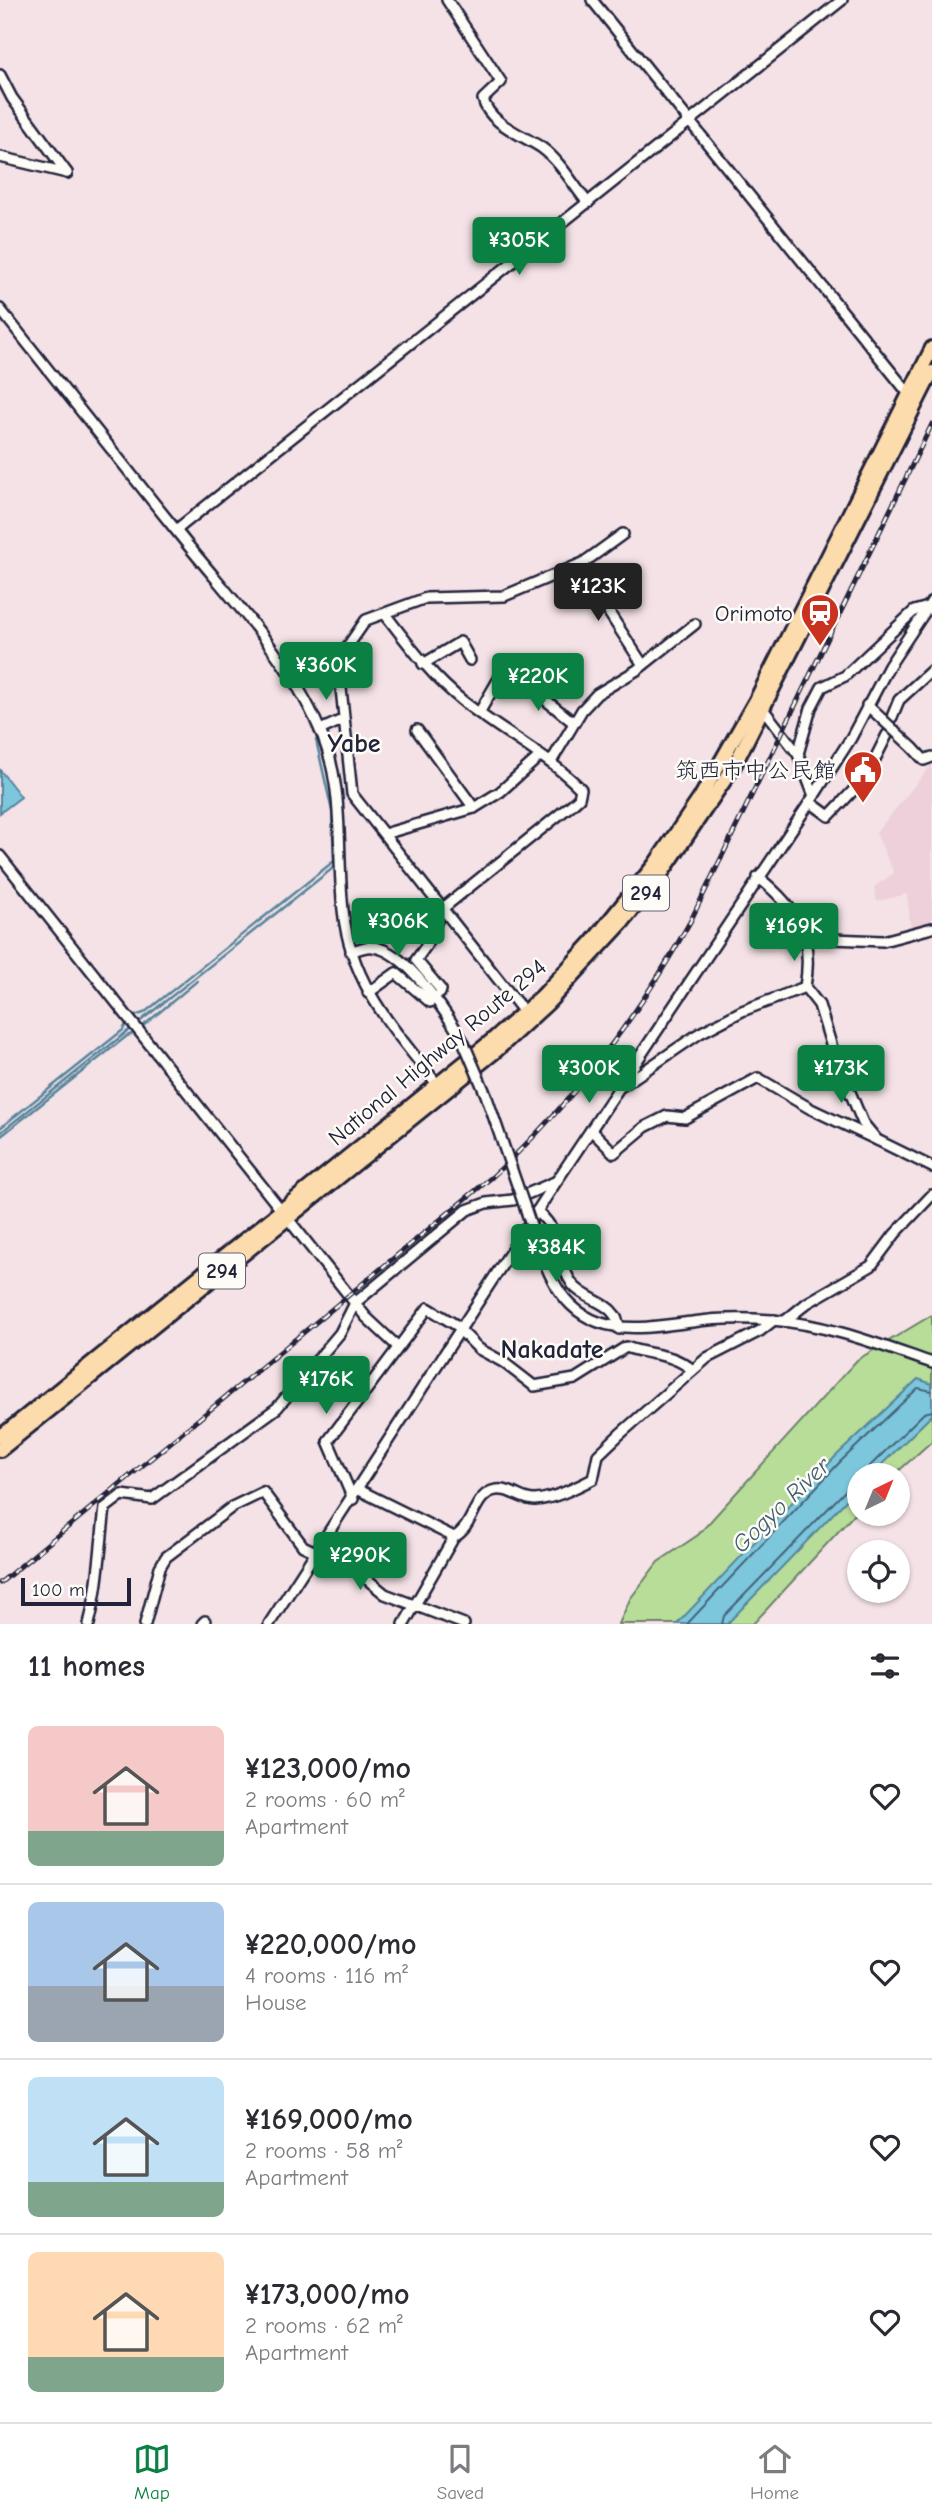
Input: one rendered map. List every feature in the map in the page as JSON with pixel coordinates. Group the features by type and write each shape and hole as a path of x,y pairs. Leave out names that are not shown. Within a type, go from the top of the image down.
{"highway":[{"name":"National Highway Route 294","path":"441,1089 524,1012 592,942 655,864 701,798 760,705 932,348"},
{"name":"National Highway Route 294","path":"0,1437 531,1020 622,923 709,805 932,372"},
{"name":"National Highway Route 294","path":"0,1450 285,1213"}],"street":[{"path":"447,0 501,82 483,99 484,104 498,120 544,149 588,203"},
{"path":"592,0 909,394"},
{"path":"176,530 842,0"},
{"path":"0,75 12,98 67,173 0,157"},
{"path":"0,309 287,671 320,730 332,766 340,814 343,911 351,952 368,993 441,1089"},
{"path":"524,1012 352,794 342,720 339,669 343,653 366,620 426,598 504,596 578,565 623,534"},
{"path":"578,565 643,665"},
{"path":"798,754 811,708 825,684 845,676 914,611 930,604"},
{"path":"269,1624 359,1490 617,1089 812,799 930,604"},
{"path":"384,614 423,664 479,713 551,762 581,789 579,798 442,909 426,946 416,960 441,990 440,993"},
{"path":"551,762 597,694 643,665 695,624"},
{"path":"423,664 460,642 470,660"},
{"path":"479,713 483,700 509,663"},
{"path":"888,718 899,700 932,670"},
{"path":"521,680 575,723"},
{"path":"760,705 798,754 812,799 829,816 866,777 887,735"},
{"path":"867,705 888,718 925,760 932,757"},
{"path":"320,730 342,720"},
{"path":"417,730 474,808"},
{"path":"384,834 474,808 500,792 540,756"},
{"path":"0,856 355,1303 397,1346"},
{"path":"758,877 781,895 807,938 810,957 805,987 819,1005 834,1054 863,1123 877,1140"},
{"path":"807,938 883,941 932,928"},
{"path":"351,952 370,946 393,954 443,1010 463,1041 486,1095 553,1281 569,1303 592,1320 619,1329 635,1330 722,1319 785,1321 821,1328 932,1363"},
{"path":"368,993 396,972 430,1002"},
{"path":"617,1089 700,1033 742,1011 805,987"},
{"path":"591,1130 614,1153 667,1116 685,1118 758,1078 811,1109 932,1167"},
{"path":"89,1624 100,1569 99,1553 105,1508 122,1495 152,1499 277,1408 340,1333 355,1303 474,1206 513,1200 556,1182"},
{"path":"785,1321 807,1303 871,1266 895,1234 932,1195"},
{"path":"537,1211 554,1228 574,1286 610,1308 616,1315 619,1329"},
{"path":"353,1499 328,1441 428,1308 461,1329 479,1349 503,1362 534,1386 575,1378 624,1347 647,1354 673,1356 692,1370"},
{"path":"404,1624 454,1537 463,1532 484,1497 491,1491 501,1490 535,1500 593,1479 598,1455 692,1370 774,1320"},
{"path":"359,1490 454,1537"},
{"path":"145,1624 159,1567 166,1557 232,1507 263,1492 303,1546 358,1572 385,1594 464,1624"}],"shaded area":[{"path":"932,764 932,924 911,929 907,894 877,901 874,887 894,873 876,833"}],"green space":[{"path":"932,1315 932,1441 907,1463 847,1463 847,1522 753,1624 619,1624 630,1599 658,1562 698,1535 857,1360"}],"water":[{"path":"0,770 21,797 0,813"},
{"path":"918,1379 932,1384 932,1415 883,1463 847,1463 847,1499 727,1624 677,1624 836,1456"}],"waterway":[{"path":"134,1016 144,1013 334,861 332,811 316,740"},
{"path":"138,1023 333,868"},
{"path":"143,1026 197,981"},
{"path":"0,1128 123,1030 127,1022"},
{"path":"0,1133 133,1027"},
{"path":"0,1137 127,1036 135,1033"}],"railway":[{"path":"0,1583 492,1177 550,1119 602,1057 649,991 691,920 932,424"}],"place":[{"name":"Orimoto","path":"820,647"},
{"name":"筑西市中公民館","path":"863,804"}],"district":[{"name":"Yabe","path":"354,743"},
{"name":"Nakadate","path":"552,1349"}],"water label":[{"name":"Gogyo River","path":"781,1505"}]}
